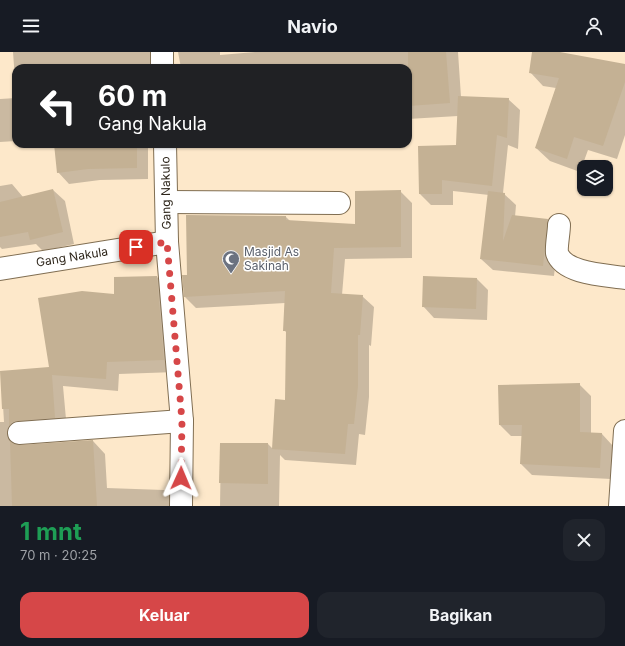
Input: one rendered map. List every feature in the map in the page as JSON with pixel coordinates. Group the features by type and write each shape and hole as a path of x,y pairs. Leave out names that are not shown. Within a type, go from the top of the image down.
{"street":[{"path":"162,52 162,64"},
{"name":"Gang Nakulo","path":"165,148 167,242"},
{"path":"166,202 339,203"},
{"path":"559,225 557,252 563,263 573,270 625,278"},
{"path":"167,242 182,421 181,506"},
{"name":"Gang Nakula","path":"0,269 167,242"},
{"path":"19,433 182,421"},
{"path":"620,506 625,431"}],"building":[{"path":"408,52 446,52 450,103 412,106 412,64 408,64"},
{"path":"532,52 560,52 625,64 625,82 603,146 574,137 567,159 535,148 559,78 529,73"},
{"path":"458,96 509,98 507,138 497,135 492,186 442,180 442,194 419,194 418,146 456,145"},
{"path":"54,148 137,148 137,168 88,169 57,173"},
{"path":"53,189 63,232 30,240 28,232 0,237 0,202"},
{"path":"401,190 401,247 334,248 331,293 363,295 360,335 358,335 358,386 354,424 348,424 345,454 272,449 275,399 285,400 286,331 283,331 285,291 184,297 182,275 187,275 186,215 286,216 286,220 355,224 355,191"},
{"path":"488,191 505,193 503,241 512,215 548,219 543,266 480,259"},
{"path":"157,276 164,360 107,362 106,379 52,375 55,418 12,422 9,426 9,409 2,409 0,371 49,367 38,298 82,291 114,294 114,277"},
{"path":"423,276 477,278 476,309 422,307"},
{"path":"580,383 580,432 602,433 600,468 520,464 522,425 499,425 498,385"},
{"path":"93,440 97,506 12,506 10,441 14,444 20,445"},
{"path":"220,443 268,443 268,484 219,483"}],"place":[{"name":"Masjid As Sakinah","path":"231,274"}],"route":[{"path":"136,247 167,242 182,421 181,478"}]}
